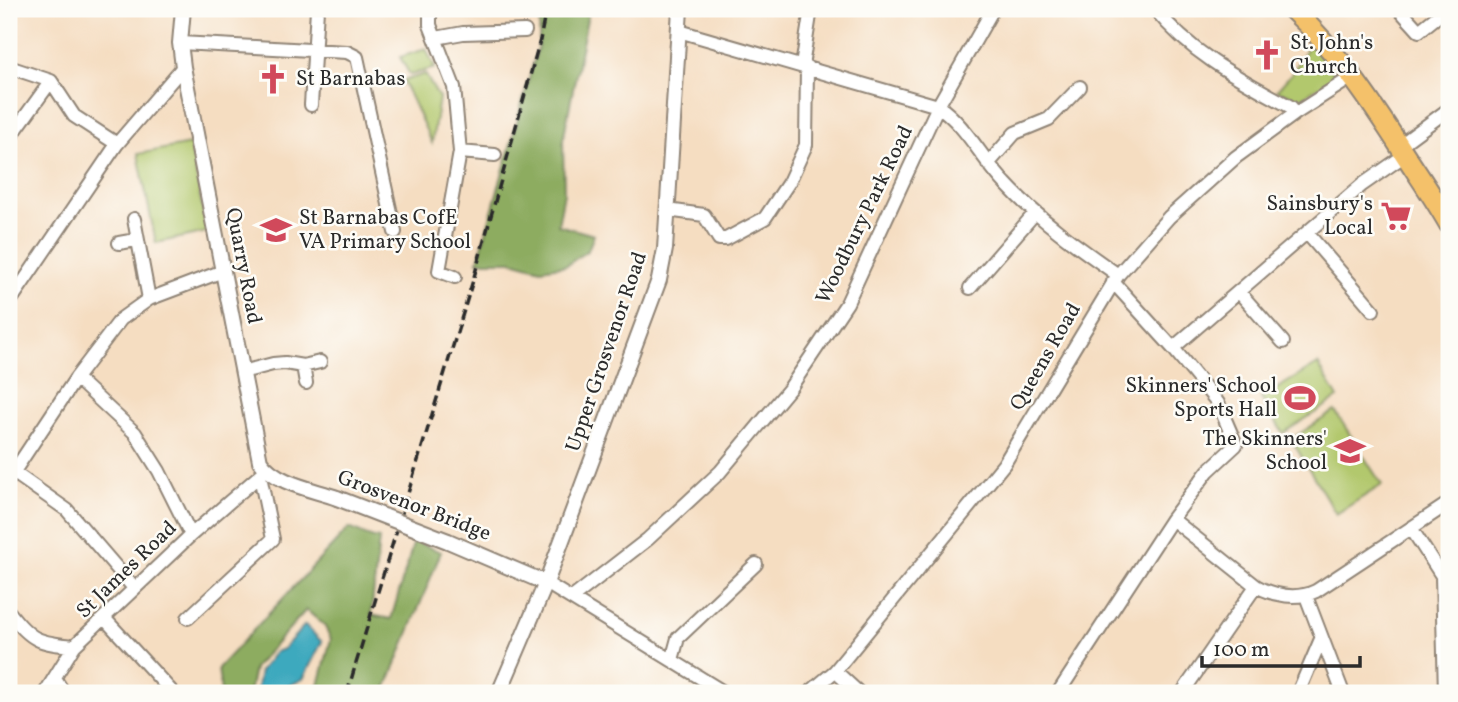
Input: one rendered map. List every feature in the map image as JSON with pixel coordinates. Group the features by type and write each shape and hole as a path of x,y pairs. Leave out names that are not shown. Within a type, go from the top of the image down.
{"highway":[{"path":"1292,9 1352,77 1449,224"}],"street":[{"name":"Quarry Road","path":"183,9 180,43 183,67 263,473"},
{"path":"311,105 317,9"},
{"path":"430,9 430,25 454,87 460,152 439,271 455,277"},
{"name":"Upper Grosvenor Road","path":"499,693 546,583 659,280 665,249 680,9"},
{"path":"667,210 704,215 719,239 726,239 765,218 789,182 806,145 804,67 811,9"},
{"name":"Woodbury Park Road","path":"572,598 648,539 720,472 789,390 847,303 938,107 993,9"},
{"path":"1155,9 1175,32 1205,58 1237,79 1289,105 1296,113"},
{"path":"1399,9 1419,31 1439,15"},
{"path":"436,38 463,33 525,31"},
{"path":"679,31 938,107 950,116 988,164 1035,213 1115,279 1218,403 1236,445 1208,471 1172,519 1058,693"},
{"path":"180,43 346,52 357,57 395,232"},
{"path":"9,67 51,81 74,116 117,144"},
{"path":"9,303 117,144 183,67"},
{"name":"Queens Road","path":"810,693 835,671 1004,464 1115,279 1169,217 1236,157 1296,113 1352,77"},
{"path":"9,139 51,81"},
{"path":"988,164 1016,133 1049,119 1080,87"},
{"path":"1173,348 1449,109"},
{"path":"460,152 495,155"},
{"path":"970,288 1035,213"},
{"path":"134,219 149,299"},
{"path":"1307,233 1373,310"},
{"path":"119,243 136,240"},
{"path":"134,588 67,510 11,475 76,379 121,319 149,299 223,271"},
{"path":"1239,292 1283,342"},
{"path":"242,372 285,363 303,366 320,362"},
{"path":"303,366 306,383"},
{"path":"76,379 135,433 159,471 191,535"},
{"path":"188,618 273,539 263,473"},
{"name":"Grosvenor Bridge","path":"263,473 449,541 546,583"},
{"name":"St James Road","path":"9,612 25,633 47,644 74,646 191,535 263,473"},
{"path":"1172,519 1256,586 1292,597 1306,596 1449,503"},
{"path":"1411,528 1442,576 1445,693"},
{"path":"672,660 678,638 755,564"},
{"path":"546,583 725,693"},
{"path":"1182,693 1256,586"},
{"path":"1306,596 1343,693"},
{"path":"105,619 173,693"},
{"path":"1298,693 1321,639"},
{"path":"45,693 74,646"},
{"path":"835,671 859,693"},
{"path":"55,679 64,693"}],"green space":[{"path":"540,9 589,9 563,140 564,193 558,225 594,235 588,250 567,265 541,269 512,261 478,261 539,43"},
{"path":"1310,43 1335,74 1334,77 1300,99 1277,90 1293,72"},
{"path":"426,49 435,68 410,75 400,57"},
{"path":"425,74 439,98 432,143 403,81"},
{"path":"190,144 207,232 156,243 138,154"},
{"name":"Skinners' School Sports Hall","path":"1318,364 1338,398 1283,433 1261,398"},
{"path":"1335,411 1382,485 1336,514 1291,439"},
{"path":"349,528 379,539 371,615 391,619 414,541 441,552 386,689 395,693 317,693 331,639 324,625 306,610 254,668 249,693 221,693 218,668"}],"water":[{"path":"305,625 322,642 303,679 274,693 256,693 260,671 275,652 283,649"}],"railway":[{"path":"347,693 474,277 540,40 546,9"}],"place":[{"name":"St. John's Church","path":"1267,55"},
{"name":"St Barnabas","path":"273,79"},
{"name":"Sainsbury's Local","path":"1396,216"},
{"name":"St Barnabas CofE VA Primary School","path":"276,230"},
{"name":"Skinners' School Sports Hall","path":"1300,398"},
{"name":"The Skinners' School","path":"1350,451"}]}
